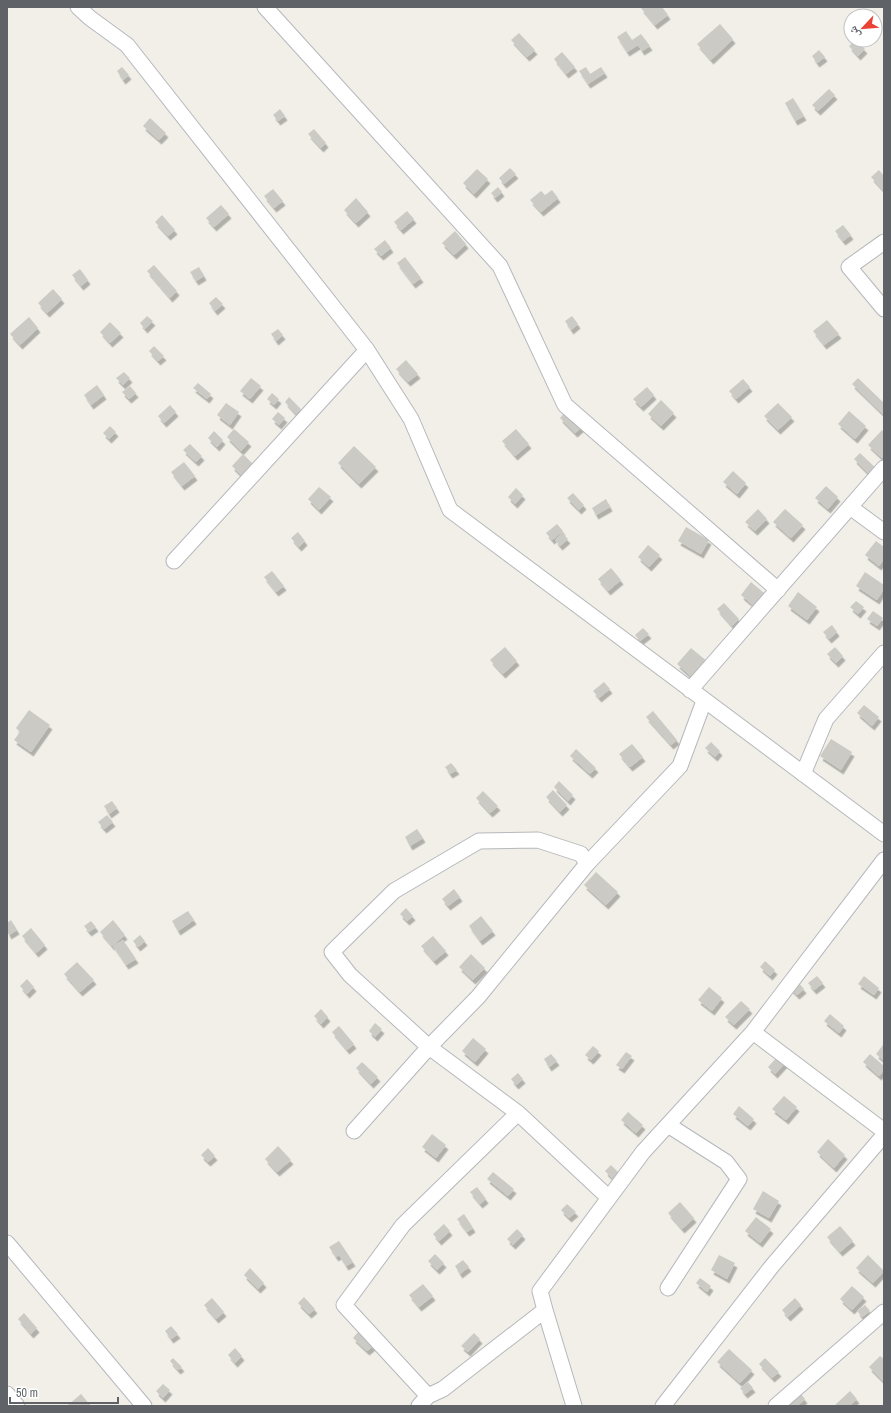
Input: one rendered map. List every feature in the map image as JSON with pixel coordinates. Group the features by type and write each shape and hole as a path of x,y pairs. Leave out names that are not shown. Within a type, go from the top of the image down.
{"street":[{"path":"78,7 126,45 367,350 411,419 450,510 884,834"},
{"path":"265,7 500,266 565,404 778,590"},
{"path":"884,242 849,267 884,309"},
{"path":"174,561 367,350"},
{"path":"690,690 884,468"},
{"path":"850,507 884,532"},
{"path":"803,774 826,719 884,653"},
{"path":"354,1131 429,1047 478,997 587,864 680,766 704,701"},
{"path":"587,864 581,854 538,840 479,841 394,891 332,952 350,975 429,1047 518,1114 609,1198"},
{"path":"574,1406 540,1291 643,1152 753,1032 884,860"},
{"path":"753,1032 884,1131"},
{"path":"518,1114 403,1225 344,1305 424,1401 443,1389 545,1310"},
{"path":"668,1125 726,1162 739,1179 668,1288"},
{"path":"663,1406 772,1266 884,1135"},
{"path":"7,1244 144,1406"},
{"path":"776,1406 884,1312"},
{"path":"7,1394 17,1406"}],"building":[{"path":"662,7 668,15 655,25 641,8"},
{"path":"720,24 733,39 711,60 697,44"},
{"path":"626,31 632,40 641,34 650,46 642,51 638,45 627,52 617,37"},
{"path":"519,33 535,50 527,57 511,40"},
{"path":"851,48 865,49 858,56"},
{"path":"819,50 825,57 817,63 812,56"},
{"path":"562,52 575,67 566,74 554,59"},
{"path":"122,67 129,75 123,80 117,71"},
{"path":"586,67 590,74 601,67 605,73 588,84 579,71"},
{"path":"829,89 835,95 818,111 812,105"},
{"path":"793,98 804,116 795,121 785,103"},
{"path":"280,109 285,116 278,121 273,115"},
{"path":"150,118 166,133 159,140 143,126"},
{"path":"314,129 326,143 321,148 308,134"},
{"path":"510,168 516,174 504,184 499,178"},
{"path":"477,169 488,179 474,194 463,183"},
{"path":"879,170 884,176 884,191 871,177"},
{"path":"498,187 502,192 495,198 491,193"},
{"path":"273,189 283,201 274,208 264,196"},
{"path":"552,190 558,198 541,212 530,200 541,191 545,195"},
{"path":"356,198 368,212 356,223 344,210"},
{"path":"221,205 229,214 214,227 206,218"},
{"path":"407,211 414,219 401,230 394,222"},
{"path":"162,215 175,230 168,236 155,222"},
{"path":"843,225 851,235 843,241 835,231"},
{"path":"455,231 466,244 454,255 442,243"},
{"path":"385,240 391,248 381,256 374,249"},
{"path":"405,257 421,278 413,284 397,263"},
{"path":"154,265 177,291 170,298 147,271"},
{"path":"199,267 204,276 196,281 190,272"},
{"path":"80,269 88,280 81,286 72,275"},
{"path":"53,289 62,299 47,313 38,303"},
{"path":"216,297 223,304 215,311 209,303"},
{"path":"147,316 153,321 145,329 140,323"},
{"path":"572,316 578,324 571,330 565,321"},
{"path":"29,317 38,328 20,345 10,334"},
{"path":"827,320 839,334 824,345 813,331"},
{"path":"110,322 121,333 110,343 100,332"},
{"path":"278,329 283,335 276,341 271,334"},
{"path":"154,346 164,356 158,361 149,351"},
{"path":"406,360 418,374 408,382 396,369"},
{"path":"124,372 130,378 123,385 116,378"},
{"path":"251,378 261,386 250,399 240,391"},
{"path":"858,378 884,403 883,414 852,384"},
{"path":"743,379 750,387 736,399 729,391"},
{"path":"198,383 211,394 207,399 193,388"},
{"path":"97,385 104,395 91,405 84,395"},
{"path":"130,386 136,393 129,399 122,392"},
{"path":"647,387 654,395 641,407 633,399"},
{"path":"272,393 279,399 274,405 267,399"},
{"path":"289,397 301,409 296,414 285,402"},
{"path":"661,400 674,413 661,426 648,414"},
{"path":"226,403 239,412 230,425 217,415"},
{"path":"778,403 792,417 778,430 764,416"},
{"path":"170,405 176,412 164,423 158,416"},
{"path":"567,410 583,426 575,433 560,418"},
{"path":"849,411 866,426 855,439 838,424"},
{"path":"278,412 285,418 279,425 272,419"},
{"path":"110,426 116,432 109,439 103,433"},
{"path":"234,429 249,442 241,451 227,437"},
{"path":"516,429 529,444 515,456 502,441"},
{"path":"882,430 884,432 884,456 882,458 868,445"},
{"path":"214,431 223,440 217,447 208,438"},
{"path":"190,444 202,456 196,462 183,450"},
{"path":"354,446 376,467 359,484 338,463"},
{"path":"860,453 881,473 874,479 854,459"},
{"path":"243,454 255,466 244,478 232,466"},
{"path":"184,462 195,476 182,486 171,472"},
{"path":"733,471 746,483 737,494 723,482"},
{"path":"826,486 838,497 828,509 815,498"},
{"path":"319,487 331,497 319,510 308,499"},
{"path":"516,488 523,495 515,504 508,497"},
{"path":"573,493 584,505 579,510 567,498"},
{"path":"606,499 610,507 596,515 592,508"},
{"path":"758,509 767,519 755,531 745,522"},
{"path":"785,509 803,525 791,538 773,522"},
{"path":"557,524 563,531 552,540 546,533"},
{"path":"686,527 709,540 701,554 678,541"},
{"path":"298,532 305,541 299,547 291,538"},
{"path":"562,533 568,539 560,546 555,540"},
{"path":"876,541 884,547 884,559 879,566 865,555"},
{"path":"648,545 660,555 649,567 638,557"},
{"path":"611,568 621,580 608,591 598,579"},
{"path":"272,571 284,586 276,592 264,577"},
{"path":"865,572 884,585 884,589 877,600 856,586"},
{"path":"751,582 764,593 754,606 741,595"},
{"path":"798,592 817,607 807,620 788,606"},
{"path":"856,601 864,607 858,614 850,607"},
{"path":"724,603 739,619 732,626 717,609"},
{"path":"873,611 883,618 877,626 867,619"},
{"path":"832,625 837,632 829,639 823,632"},
{"path":"643,628 649,634 640,641 635,635"},
{"path":"505,647 517,661 503,674 490,660"},
{"path":"835,647 843,656 836,663 827,654"},
{"path":"691,648 708,662 694,679 677,664"},
{"path":"604,682 610,689 599,698 593,691"},
{"path":"864,705 879,717 872,726 857,713"},
{"path":"29,710 50,725 31,752 14,740 20,732 16,728"},
{"path":"653,711 677,740 671,745 646,717"},
{"path":"831,739 852,752 841,770 820,756"},
{"path":"711,742 720,751 715,757 705,748"},
{"path":"632,744 643,757 630,767 619,754"},
{"path":"576,749 596,768 590,774 570,756"},
{"path":"451,763 457,770 450,774 445,767"},
{"path":"559,781 573,795 568,801 554,787"},
{"path":"553,790 567,805 560,812 546,797"},
{"path":"483,791 498,806 490,813 476,798"},
{"path":"112,801 117,808 109,814 104,806"},
{"path":"107,815 113,822 104,829 98,822"},
{"path":"417,829 423,838 410,846 405,837"},
{"path":"596,872 618,892 606,905 584,885"},
{"path":"454,889 460,897 448,906 442,899"},
{"path":"406,908 413,916 407,921 400,914"},
{"path":"188,911 194,920 178,931 172,921"},
{"path":"481,916 493,931 480,941 469,926"},
{"path":"11,920 17,930 9,935 7,931 7,923"},
{"path":"113,920 125,935 112,946 100,932"},
{"path":"91,921 96,927 89,932 84,926"},
{"path":"31,928 45,945 36,953 22,936"},
{"path":"140,935 145,941 138,947 133,941"},
{"path":"433,936 446,951 434,961 421,946"},
{"path":"123,940 136,959 126,965 113,946"},
{"path":"471,954 485,968 473,980 459,967"},
{"path":"765,961 775,970 770,976 760,967"},
{"path":"77,962 94,980 80,992 64,974"},
{"path":"817,976 823,983 814,990 808,983"},
{"path":"864,976 879,988 874,995 858,984"},
{"path":"27,979 34,987 27,994 20,986"},
{"path":"798,982 804,989 797,995 790,988"},
{"path":"709,987 722,998 712,1011 698,1000"},
{"path":"741,1001 750,1009 734,1025 725,1017"},
{"path":"321,1009 328,1017 321,1024 314,1016"},
{"path":"830,1014 844,1026 839,1033 824,1021"},
{"path":"375,1023 382,1029 375,1037 369,1031"},
{"path":"339,1026 354,1044 347,1050 332,1032"},
{"path":"473,1038 486,1049 475,1062 462,1051"},
{"path":"883,1045 884,1046 883,1060 876,1054"},
{"path":"593,1046 599,1051 591,1060 585,1055"},
{"path":"626,1052 632,1056 622,1069 616,1065"},
{"path":"551,1054 557,1061 549,1067 544,1059"},
{"path":"780,1054 787,1061 775,1074 768,1067"},
{"path":"870,1054 884,1066 884,1070 879,1076 863,1062"},
{"path":"362,1062 378,1077 371,1084 356,1068"},
{"path":"518,1073 523,1079 516,1085 511,1079"},
{"path":"784,1096 797,1107 786,1120 772,1109"},
{"path":"739,1106 754,1119 748,1126 733,1114"},
{"path":"628,1112 643,1125 636,1133 621,1120"},
{"path":"432,1134 446,1145 436,1158 422,1147"},
{"path":"828,1139 845,1155 834,1168 817,1152"},
{"path":"278,1146 291,1160 277,1172 265,1159"},
{"path":"208,1148 215,1156 208,1162 201,1155"},
{"path":"611,1165 624,1178 618,1184 605,1171"},
{"path":"493,1172 514,1189 508,1196 487,1179"},
{"path":"477,1187 486,1199 480,1204 470,1192"},
{"path":"763,1191 779,1201 769,1218 753,1209"},
{"path":"680,1202 694,1218 682,1229 668,1213"},
{"path":"567,1204 576,1212 569,1218 561,1210"},
{"path":"464,1214 473,1228 467,1232 457,1219"},
{"path":"756,1217 771,1229 760,1243 745,1231"},
{"path":"444,1224 450,1231 439,1241 433,1234"},
{"path":"840,1226 853,1241 840,1252 827,1237"},
{"path":"517,1229 523,1235 513,1245 507,1239"},
{"path":"339,1241 353,1262 346,1266 339,1255 336,1257 329,1247"},
{"path":"435,1254 444,1263 437,1270 428,1261"},
{"path":"719,1255 735,1263 727,1279 711,1270"},
{"path":"868,1255 884,1271 873,1283 856,1268"},
{"path":"463,1260 469,1267 460,1274 455,1266"},
{"path":"250,1268 264,1283 258,1289 244,1275"},
{"path":"700,1278 711,1286 707,1292 696,1283"},
{"path":"423,1284 433,1296 419,1307 409,1295"},
{"path":"852,1286 864,1297 852,1310 840,1299"},
{"path":"304,1297 315,1309 309,1314 298,1303"},
{"path":"212,1298 224,1312 216,1319 204,1305"},
{"path":"795,1298 801,1305 788,1317 782,1310"},
{"path":"865,1305 870,1311 862,1317 857,1311"},
{"path":"24,1313 37,1328 31,1334 18,1319"},
{"path":"171,1326 178,1334 171,1339 165,1331"},
{"path":"358,1332 373,1346 367,1351 353,1338"},
{"path":"474,1333 480,1339 468,1352 461,1346"},
{"path":"235,1348 242,1356 235,1363 228,1355"},
{"path":"729,1349 752,1370 740,1383 717,1362"},
{"path":"880,1356 884,1359 884,1382 869,1367"},
{"path":"173,1358 182,1367 178,1370 170,1361"},
{"path":"765,1358 779,1372 772,1378 759,1364"},
{"path":"748,1382 753,1388 745,1394 740,1388"},
{"path":"163,1384 170,1390 163,1398 156,1391"},
{"path":"850,1391 857,1399 849,1406 835,1406 835,1405"},
{"path":"799,1392 805,1399 797,1406 783,1406"},
{"path":"81,1394 91,1406 68,1405"}]}
